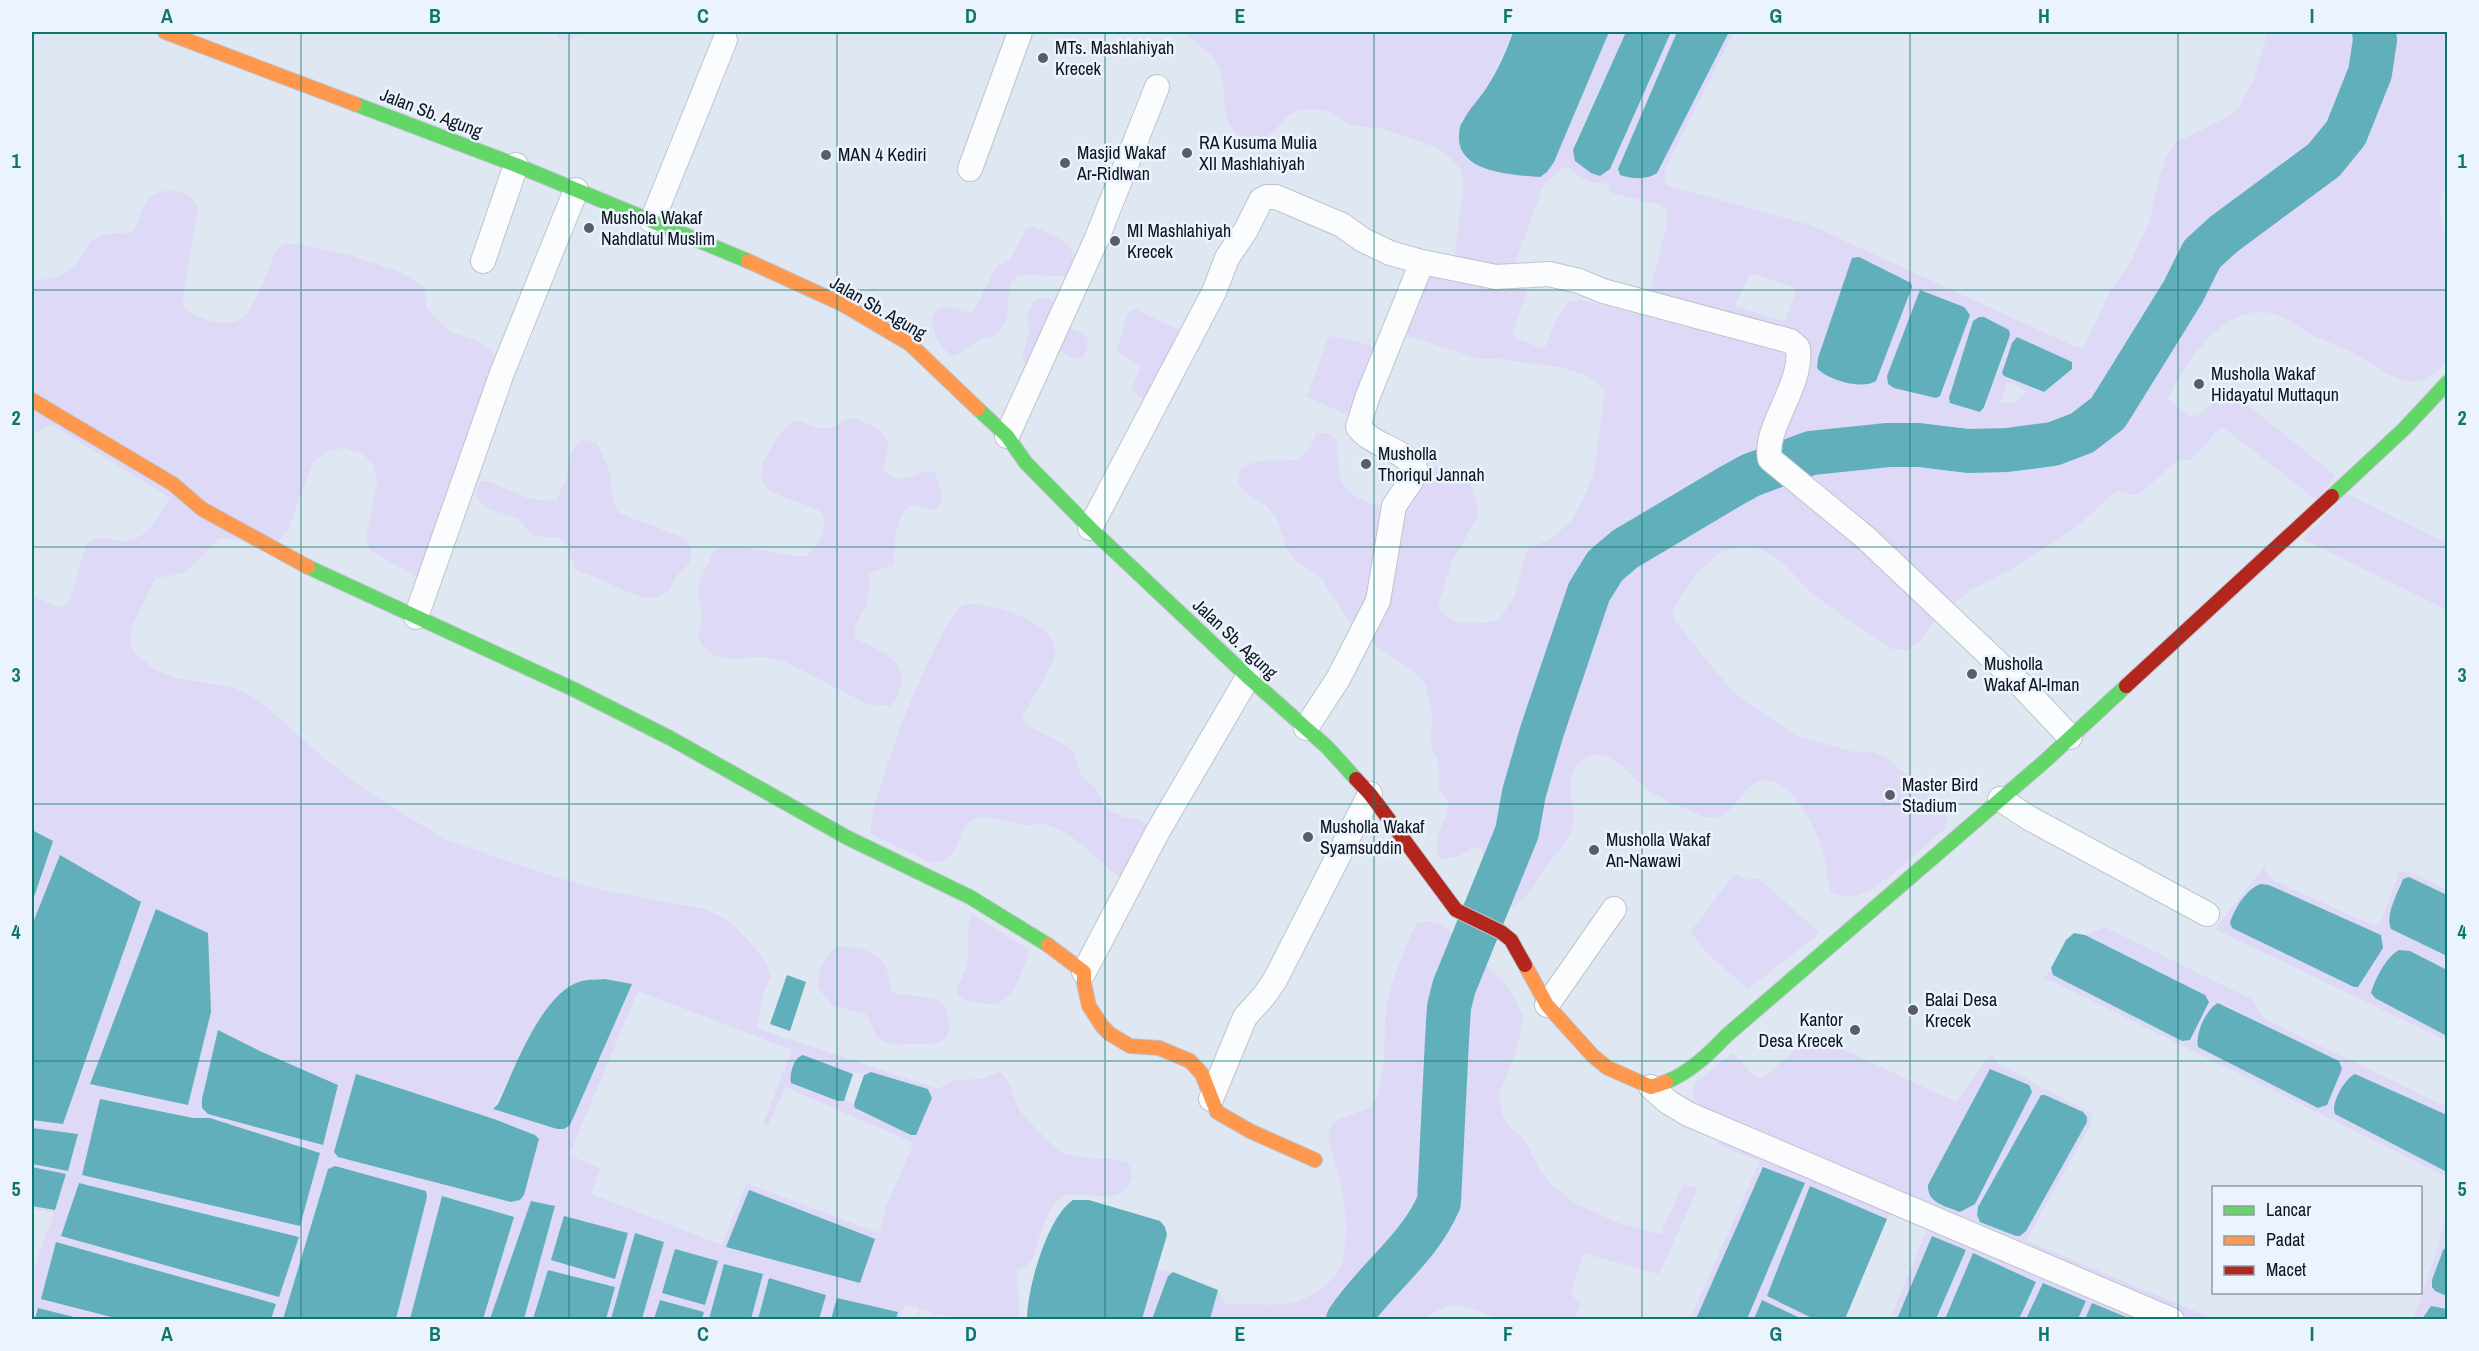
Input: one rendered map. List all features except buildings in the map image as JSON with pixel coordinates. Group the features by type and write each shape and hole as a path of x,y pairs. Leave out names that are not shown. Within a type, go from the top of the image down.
{"street":[{"path":"970,169 1020,32"},
{"name":"Jalan Sb. Agung","path":"178,34 516,165 652,221 844,305 905,341 934,365 1006,436 1026,463 1090,528 1248,677 1327,747 1370,794 1456,910 1501,932 1511,940 1547,1005"},
{"path":"652,221 725,40"},
{"path":"1006,436 1097,238 1157,87"},
{"path":"483,261 516,165"},
{"path":"416,617 502,373 576,190"},
{"path":"1090,528 1214,292 1227,258 1246,230 1261,200 1276,197 1342,225 1364,240 1390,253 1422,262 1502,278 1549,274 1603,291 1790,341 1798,348 1799,364 1769,445 1770,459 1866,538 2020,684 2070,737"},
{"path":"1306,728 1338,679 1377,601 1394,506 1411,481 1415,467 1410,460 1376,441 1358,427 1367,398 1422,262"},
{"path":"1652,1087 1676,1080 1707,1057 1726,1036 2000,799 2405,428 2448,382"},
{"path":"32,400 173,484 202,509 312,569 573,689 670,738 848,838 970,897 1035,935 1084,972"},
{"path":"1248,677 1158,831 1084,972 1084,984 1089,1005 1098,1022 1111,1035 1131,1046 1153,1047 1169,1051 1198,1067 1206,1080 1217,1112 1250,1131 1315,1160"},
{"path":"1211,1099 1245,1017 1275,980 1370,794"},
{"path":"2000,799 2029,818 2207,914"},
{"path":"1614,909 1547,1005 1593,1056 1608,1068 1652,1087 1668,1102 1697,1118 2172,1320"}],"shaded area":[{"path":"556,32 580,32 573,39 565,40 558,39"},
{"path":"1183,32 1513,32 1488,86 1462,121 1459,137 1465,158 1473,163 1487,168 1540,177 1554,162 1609,32 1626,32 1575,143 1610,169 1671,32 1677,32 1619,169 1728,32 1734,32 1666,168 1664,180 1666,185 1810,225 2076,347 2084,347 2110,291 2129,265 2150,221 2158,181 2166,158 2177,142 2230,116 2241,104 2254,79 2268,32 2447,32 2448,176 2439,205 2444,231 2447,235 2447,360 2426,378 2411,382 2404,381 2277,315 2253,312 2237,317 2208,339 2195,354 2168,399 2190,416 2201,413 2226,390 2235,394 2335,476 2316,500 2224,428 2220,428 2191,460 2179,459 2142,492 2133,495 2117,491 2071,531 2010,570 1969,591 1935,620 1919,642 1907,650 1891,649 1812,594 1781,561 1762,549 1746,546 1722,551 1697,573 1672,611 1674,620 1733,692 1796,736 1855,752 1873,752 1888,759 1927,792 1945,812 1948,822 1944,830 1901,868 1876,886 1855,896 1841,896 1832,893 1830,888 1824,854 1814,828 1797,800 1785,788 1770,781 1758,782 1749,788 1723,815 1712,818 1697,814 1654,794 1608,757 1590,756 1580,762 1571,778 1574,814 1571,832 1527,896 1515,905 1505,908 1481,905 1480,891 1484,861 1481,849 1474,847 1459,856 1441,859 1437,849 1437,840 1448,806 1446,798 1439,790 1438,762 1431,745 1432,717 1426,685 1413,670 1374,645 1353,626 1321,578 1296,561 1287,548 1276,517 1267,506 1242,490 1238,481 1240,469 1262,461 1300,459 1310,448 1316,434 1327,433 1333,436 1336,442 1339,471 1346,488 1359,498 1384,507 1415,467 1441,467 1456,470 1471,484 1478,516 1452,561 1438,606 1449,618 1464,623 1498,621 1514,597 1528,548 1551,539 1572,520 1587,490 1594,472 1605,390 1586,375 1559,367 1499,359 1479,359 1408,336 1406,331 1423,275 1501,290 1525,289 1527,293 1512,333 1514,338 1541,348 1546,346 1555,322 1568,302 1582,300 1644,316 1668,219 1665,209 1660,205 1612,193 1608,188 1610,183 1592,182 1582,178 1568,167 1564,167 1544,184 1514,265 1505,271 1454,261 1464,183 1460,169 1444,152 1384,129 1350,125 1333,113 1315,109 1299,110 1289,115 1272,133 1260,141 1245,143 1228,120 1223,80 1215,60","holes":["1750,274 1793,287 1796,291 1785,322 1735,306","2072,369 2044,392 2037,391 2002,374","2007,382 2027,391 2014,403 2000,403"]},
{"path":"173,190 190,196 198,206 183,297 184,307 190,312 216,322 234,322 242,318 256,299 276,250 284,244 298,244 352,256 398,271 424,287 427,309 451,332 475,340 493,351 498,363 418,578 371,551 366,539 377,483 374,466 363,454 344,448 327,451 313,462 287,532 275,544 220,538 188,570 155,579 133,624 130,641 134,652 154,669 175,678 232,687 259,700 327,761 368,792 446,840 549,875 605,891 705,909 729,921 751,943 766,963 771,978 763,993 757,1028 938,1089 954,1080 980,1079 999,1072 1008,1081 1021,1112 1057,1149 1067,1155 1127,1162 1132,1174 1123,1191 1106,1197 1069,1195 1061,1198 1051,1209 1032,1260 1026,1266 1017,1269 1019,1319 959,1319 938,1314 936,1319 931,1319 933,1312 921,1309 916,1319 919,1308 904,1305 900,1319 896,1319 898,1313 837,1298 831,1319 819,1319 826,1295 769,1278 758,1319 751,1319 763,1275 724,1264 709,1319 702,1319 704,1312 660,1300 654,1319 642,1319 664,1242 636,1233 611,1319 606,1319 614,1287 548,1270 533,1319 524,1319 555,1207 531,1201 490,1319 483,1319 514,1217 442,1196 410,1319 396,1319 427,1197 328,1169 283,1319 271,1319 275,1304 41,1299 119,1319 82,1319 38,1308 35,1319 32,1319 32,1274 54,1213 32,1209 32,1206 55,1210 66,1174 32,1167 32,1164 68,1171 77,1134 32,1128 32,1120 63,1124 60,855 32,925 32,903 53,842 32,830 32,595 59,608 69,604 86,544 94,538 122,541 138,537 151,527 170,498 52,425 33,434 32,437 32,280 53,278 71,269 95,238 133,232 147,203 163,191","holes":["209,989 211,1012 90,1083","638,991 792,1050 763,1124 768,1126 785,1087 914,1143 886,1206 880,1231 876,1232 746,1183 722,1245 591,1194 600,1168 569,1155","551,1003 564,1129 557,1129 493,1109 531,1034","219,1030 262,1052 202,1108","798,1056 846,1071 871,1072 928,1089 931,1093 915,1135 859,1111 854,1104 790,1078","453,1107 494,1119 535,1135 539,1139 524,1195 520,1200 511,1202 338,1157 334,1152","193,1118 210,1118 320,1153","80,1183 299,1237 61,1236"]},
{"path":"1034,227 1060,239 1071,250 1072,265 1066,276 1031,275 1015,278 1009,290 1006,321 1002,328 994,335 979,340 952,356 942,346 934,332 932,325 936,312 945,307 970,313 974,311 996,267 1010,260 1026,228"},
{"path":"1046,298 1060,305 1067,326 1086,336 1088,343 1083,357 1072,359 1062,352 1057,353 1030,369 1022,359 1029,331 1027,316 1034,300"},
{"path":"1135,309 1181,331 1145,399 1131,391 1141,365 1116,352 1128,313"},
{"path":"1333,336 1370,345 1377,350 1351,416 1307,397 1328,338"},
{"path":"855,418 877,428 889,443 883,471 899,478 915,476 925,471 935,473 941,492 941,502 937,510 911,505 905,510 898,523 894,562 869,575 867,602 855,629 855,638 887,655 899,667 901,685 898,696 891,706 867,704 786,662 763,657 733,659 713,655 702,646 699,637 702,614 698,596 700,580 714,551 737,547 807,556 822,536 824,524 821,512 774,492 766,486 762,478 762,467 780,434 796,421 824,428"},
{"path":"582,439 597,443 609,470 613,501 619,513 684,538 689,545 691,560 667,592 651,597 635,595 575,569 567,546 560,538 531,534 519,519 486,508 476,496 477,487 482,481 488,481 530,499 556,501 566,479 572,451"},
{"path":"2347,494 2447,543 2447,605 2445,609 2303,539"},
{"path":"970,604 1003,610 1027,619 1052,639 1056,653 1022,717 1025,724 1064,744 1074,753 1081,776 1096,788 1104,805 1123,817 1141,820 1148,827 1122,877 1116,875 1068,835 1050,826 1022,825 978,818 965,828 953,853 942,861 932,863 871,834 872,817 879,789 920,679 950,620 962,606"},
{"path":"2266,864 2266,873 2273,880 2374,926 2380,924 2399,872 2409,872 2447,889 2447,895 2403,879 2389,923 2391,929 2447,956 2447,970 2410,951 2392,954 2371,993 2375,998 2447,1036 2447,1041 2215,929"},
{"path":"1734,874 1750,880 1758,878 1820,933 1748,989 1710,956 1690,932"},
{"path":"972,914 1030,950 1014,989 1000,1002 991,1004 968,1001 958,995 959,983 965,972 967,961"},
{"path":"1427,921 1443,925 1463,942 1509,988 1516,1001 1524,1019 1515,1054 1499,1094 1501,1110 1507,1124 1526,1142 1540,1171 1553,1186 1576,1204 1619,1223 1661,1234 1683,1184 1695,1187 1697,1190 1659,1274 1583,1253 1571,1294 1580,1304 1574,1319 1510,1320 1455,1305 1436,1311 1425,1319 1210,1320 1218,1290 1226,1304 1286,1304 1304,1299 1321,1289 1340,1267 1346,1240 1345,1212 1329,1132 1337,1120 1367,1108 1377,1096 1382,1075 1386,1010 1391,990 1416,924"},
{"path":"2105,927 2253,1000 2260,1014 2267,1020 2447,1107 2447,1115 2355,1074 2348,1078 2333,1110 2335,1114 2447,1172 2447,1177 2054,982 2043,980 2051,968 2053,975 2182,1041 2205,995 2085,935","holes":["2218,1003 2339,1061 2197,1042 2209,1011"]},
{"path":"837,947 859,949 878,958 887,970 893,993 941,1002 948,1017 949,1026 945,1038 930,1044 887,1043 877,1036 866,1014 832,1005 818,988 818,981 824,960"},
{"path":"1812,1035 1956,1102 1991,1054 1997,1063 2092,1114 2091,1124 2028,1237 2028,1241 2214,1319 2131,1319 2092,1303 2085,1319 2078,1319 2086,1301 2043,1283 2026,1319 2019,1319 2036,1282 1973,1253 1945,1319 1937,1319 1966,1250 1932,1236 1897,1319 1890,1319 1930,1222 1897,1209 1887,1219 1810,1186 1767,1296 1814,1319 1802,1319 1762,1300 1754,1319 1747,1319 1805,1183 1764,1167 1696,1319 1690,1319 1760,1161 1717,1145 1724,1130 1668,1102 1695,1100 1693,1093 1695,1083 1733,1053 1753,1075 1760,1078 1766,1076","holes":["2028,1117 1977,1215 1978,1207"]},
{"path":"2447,1212 2447,1247 2438,1261 2434,1280 2435,1291 2447,1296 2447,1312 2426,1311 2422,1319 2413,1320 2435,1257"},
{"path":"1157,1269 1173,1272 1168,1276 1152,1319 1142,1320"}],"water":[{"path":"1513,32 1609,32 1554,162 1540,177 1503,173 1478,165 1468,159 1459,139 1462,123 1495,74"},
{"path":"1626,32 1671,32 1610,169 1600,176 1591,173 1575,161 1573,150"},
{"path":"1677,32 1728,32 1728,34 1657,173 1639,178 1620,175 1618,169"},
{"path":"1859,257 1911,283 1912,287 1876,381 1870,384 1854,384 1836,380 1817,368 1818,358 1852,258"},
{"path":"1920,290 1964,307 1970,315 1940,396 1936,398 1894,388 1888,384 1887,376"},
{"path":"1984,317 2009,330 2010,335 1984,407 1980,412 1950,403 1949,398 1973,321"},
{"path":"2017,337 2072,362 2072,369 2044,392 2004,376 2002,373 2012,343"},
{"path":"32,830 53,841 32,903"},
{"path":"60,855 141,902 63,1124 32,1120 32,925"},
{"path":"2409,877 2447,895 2447,956 2391,929 2390,917 2393,904 2403,879"},
{"path":"2261,884 2269,885 2381,935 2383,948 2358,987 2232,928 2230,923 2238,906 2246,894"},
{"path":"156,909 208,933 211,1012 188,1105 90,1084"},
{"path":"2074,933 2085,935 2205,995 2209,1002 2190,1040 2182,1041 2053,975 2051,968 2066,940"},
{"path":"2399,950 2410,951 2447,970 2447,1036 2375,998 2371,993 2382,969"},
{"path":"787,975 806,982 790,1031 770,1024"},
{"path":"605,979 632,984 570,1125 564,1129 557,1129 493,1109 498,1104 531,1034 554,1000 568,988 582,981"},
{"path":"2218,1003 2339,1061 2342,1069 2327,1105 2318,1108 2198,1047 2198,1035 2202,1022"},
{"path":"218,1030 338,1085 323,1145 208,1114 202,1108 202,1099"},
{"path":"803,1055 853,1074 844,1101 838,1101 791,1083 793,1066"},
{"path":"1990,1069 2029,1085 2032,1092 1975,1204 1960,1212 1934,1200 1928,1191 1928,1185"},
{"path":"871,1072 928,1089 932,1098 916,1135 911,1135 855,1108 854,1104 864,1075"},
{"path":"356,1074 494,1119 535,1135 539,1139 524,1195 520,1200 511,1202 338,1157 334,1152"},
{"path":"2355,1074 2447,1115 2447,1172 2335,1114 2339,1092"},
{"path":"2041,1095 2083,1112 2087,1117 2087,1122 2026,1231 2016,1236 1980,1222 1977,1215 1978,1207"},
{"path":"100,1099 193,1118 210,1118 320,1153 300,1226 82,1175"},
{"path":"32,1128 78,1134 68,1171 32,1164"},
{"path":"335,1166 426,1191 427,1197 396,1319 283,1319 328,1169"},
{"path":"32,1167 66,1174 55,1210 32,1206"},
{"path":"1763,1167 1805,1183 1747,1319 1696,1319"},
{"path":"79,1183 299,1237 279,1297 61,1236"},
{"path":"1810,1186 1887,1219 1845,1319 1814,1319 1767,1296"},
{"path":"749,1190 875,1239 860,1283 726,1247"},
{"path":"442,1196 514,1217 483,1319 410,1319"},
{"path":"1073,1200 1089,1200 1160,1221 1165,1227 1167,1235 1142,1319 1027,1319 1031,1290 1040,1255 1055,1222"},
{"path":"531,1201 555,1206 524,1319 490,1319"},
{"path":"564,1216 628,1233 615,1279 551,1260"},
{"path":"635,1233 664,1242 642,1319 611,1319"},
{"path":"1932,1236 1966,1250 1936,1319 1897,1319"},
{"path":"56,1242 276,1304 271,1319 119,1319 41,1299"},
{"path":"2447,1247 2447,1296 2435,1291 2432,1287 2432,1280 2443,1250"},
{"path":"675,1249 718,1261 705,1305 662,1293"},
{"path":"1973,1253 2036,1282 2019,1319 1945,1319"},
{"path":"724,1264 763,1274 751,1319 709,1319"},
{"path":"548,1270 615,1287 606,1319 533,1319"},
{"path":"1173,1272 1218,1290 1210,1319 1152,1319 1168,1276"},
{"path":"769,1278 826,1295 819,1319 758,1319"},
{"path":"2043,1283 2086,1301 2078,1319 2026,1319"},
{"path":"837,1298 898,1312 896,1319 831,1319"},
{"path":"660,1300 704,1312 702,1319 654,1319"},
{"path":"1762,1300 1802,1319 1754,1319"},
{"path":"2092,1303 2131,1319 2085,1319"},
{"path":"2431,1306 2447,1309 2447,1319 2422,1319"},
{"path":"38,1308 82,1319 35,1319"}],"waterway":[{"path":"1348,1320 1371,1290 1409,1249 1439,1202 1449,1007 1454,987 1517,832 1524,793 1542,731 1589,592 1605,566 1625,549 1751,475 1811,453 1888,445 1919,445 1968,451 2007,450 2053,444 2082,433 2108,413 2183,292 2202,254 2224,234 2324,160 2346,133 2370,73 2374,32"}],"traffic: fast":[{"path":"355,104 516,165 748,261"},
{"path":"2332,496 2405,428 2448,382"},
{"path":"978,409 1007,436 1026,463 1090,528 1248,677 1327,747 1356,779"},
{"path":"308,567 573,689 670,738 848,838 970,897 1048,945"},
{"path":"1666,1082 1691,1068 1705,1056 2045,761 2126,686"}],"traffic: slow":[{"path":"165,32 355,104"},
{"path":"748,261 844,305 910,344 978,409"},
{"path":"32,400 173,484 202,509 308,567"},
{"path":"1048,945 1084,972 1089,1006 1110,1034 1130,1046 1159,1048 1190,1061 1202,1074 1217,1112 1250,1131 1315,1160"},
{"path":"1525,965 1547,1005 1593,1056 1608,1068 1651,1087 1666,1082"}],"traffic: jam":[{"path":"2126,686 2332,496"},
{"path":"1356,779 1370,794 1456,910 1501,932 1511,940 1525,965"}],"place":[{"name":"MTs. Mashlahiyah Krecek","path":"1043,58"},
{"name":"RA Kusuma Mulia XII Mashlahiyah","path":"1187,153"},
{"name":"MAN 4 Kediri","path":"826,155"},
{"name":"Masjid Wakaf Ar-Ridlwan","path":"1065,163"},
{"name":"Mushola Wakaf Nahdlatul Muslim","path":"589,228"},
{"name":"MI Mashlahiyah Krecek","path":"1115,241"},
{"name":"Musholla Wakaf Hidayatul Muttaqun","path":"2199,384"},
{"name":"Musholla Thoriqul Jannah","path":"1366,464"},
{"name":"Musholla Wakaf Al-Iman","path":"1972,674"},
{"name":"Master Bird Stadium","path":"1890,795"},
{"name":"Musholla Wakaf Syamsuddin","path":"1308,837"},
{"name":"Musholla Wakaf An-Nawawi","path":"1594,850"},
{"name":"Balai Desa Krecek","path":"1913,1010"},
{"name":"Kantor Desa Krecek","path":"1855,1030"}]}
